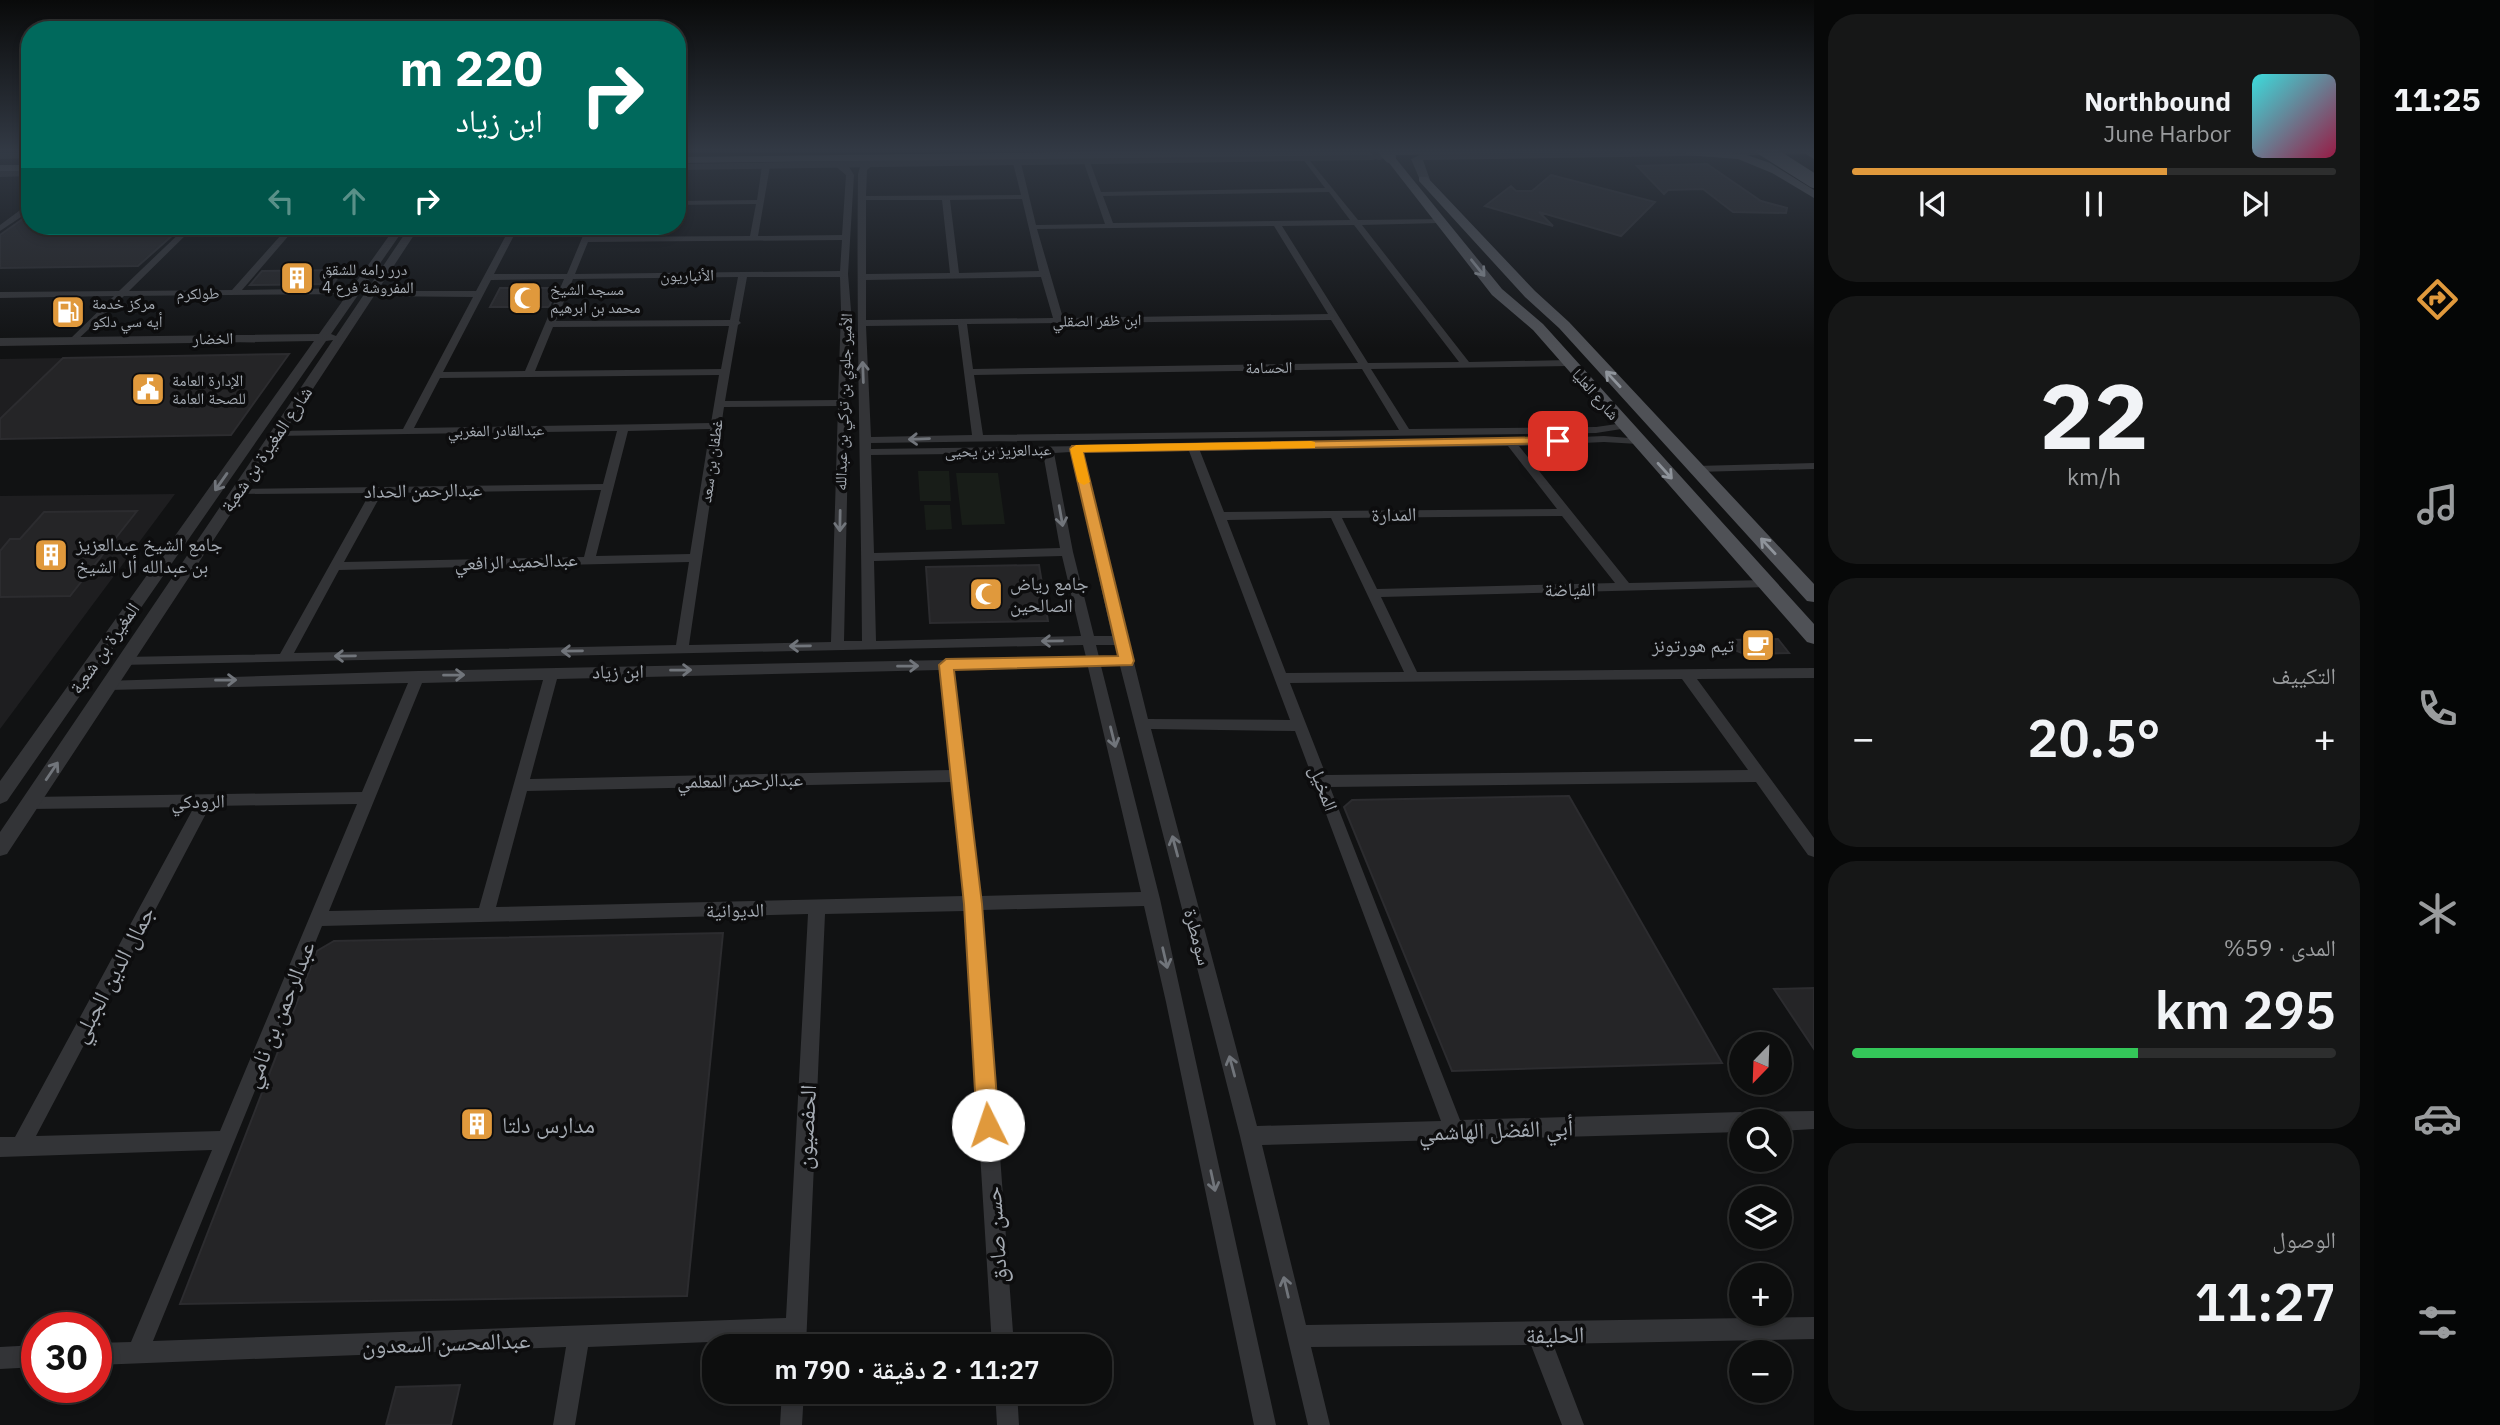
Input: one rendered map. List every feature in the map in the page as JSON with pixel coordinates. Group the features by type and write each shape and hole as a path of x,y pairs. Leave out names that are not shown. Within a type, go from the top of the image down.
{"main road":[{"name":"شارع العليا","path":"1437,214 1499,293 1538,327 1814,637"},
{"name":"شارع العليا","path":"1452,214 1563,325 1814,596"},
{"path":"1499,293 1516,303 1527,304 1532,302 1530,294"},
{"path":"1538,327 1527,317 1529,314 1541,313 1563,325"}],"street":[{"path":"0,229 20,214"},
{"path":"754,238 757,214"},
{"name":"الأمير جلوي بن تركي بن عبدالله","path":"837,645 847,214"},
{"name":"الأمير جلوي بن تركي بن عبدالله","path":"863,214 861,323 869,644"},
{"path":"948,214 955,275"},
{"path":"1031,214 1044,274 1059,321"},
{"path":"1107,214 1110,225"},
{"path":"1350,214 1466,364"},
{"path":"1034,227 1440,221"},
{"path":"1276,223 1405,431"},
{"path":"74,340 182,235"},
{"path":"235,292 285,235"},
{"path":"363,292 396,235"},
{"name":"شارع المغيرة بن شعبة","path":"0,848 276,434 328,342 408,235"},
{"path":"407,431 510,235"},
{"path":"529,374 588,235"},
{"path":"586,240 846,237"},
{"name":"الأنباريون","path":"487,277 844,274"},
{"path":"862,277 1044,274"},
{"name":"غطفان بن سعد","path":"682,649 719,404 743,275"},
{"name":"طولكرم","path":"0,295 235,292 480,294"},
{"path":"846,307 861,307"},
{"name":"ابن ظفر الصقلي","path":"861,323 1334,317"},
{"path":"550,324 736,323"},
{"path":"962,323 978,437"},
{"name":"الخضار","path":"0,342 328,342"},
{"name":"الخضار","path":"0,352 328,342"},
{"name":"المغيرة بن شعبة","path":"0,796 328,342"},
{"name":"الحسامة","path":"969,372 1569,363"},
{"path":"438,374 726,372"},
{"path":"719,404 843,403"},
{"name":"عبدالقادر المغربي","path":"276,434 716,426"},
{"name":"عبدالعزيز بن يحيى","path":"866,447 1076,449 1511,443 1600,434 1624,426"},
{"path":"589,559 623,428"},
{"name":"عبدالعزيز بن يحيى","path":"866,447 978,437 1405,431 1600,434 1638,441"},
{"path":"1250,433 1255,446"},
{"path":"1511,443 1625,587"},
{"path":"842,448 866,447"},
{"name":"المخيل","path":"1193,447 1222,516 1454,1130"},
{"name":"سومطرة","path":"1048,449 1067,552 1152,900 1265,1425"},
{"name":"سومطرة","path":"1076,449 1120,640 1250,1136 1319,1425"},
{"path":"1696,469 1814,466"},
{"name":"عبدالرحمن الحداد","path":"238,491 608,487"},
{"path":"285,657 377,491"},
{"name":"المدارة","path":"1222,516 1566,512"},
{"path":"1335,515 1413,677"},
{"path":"866,557 1067,552"},
{"name":"عبدالحميد الرافعي","path":"336,566 697,558"},
{"name":"الفياضة","path":"1374,593 1766,584"},
{"name":"ابن زياد","path":"124,662 1120,640"},
{"path":"185,681 198,660"},
{"name":"ابن زياد","path":"109,685 185,681 1127,661"},
{"name":"حسن صادق","path":"946,665 973,904 1002,1334"},
{"path":"485,916 552,673"},
{"path":"1685,673 1814,850"},
{"path":"1283,678 1814,673"},
{"name":"عبدالرحمن بن نامي","path":"137,1353 418,676"},
{"path":"1143,724 1300,726"},
{"name":"عبدالرحمن المعلمي","path":"523,785 958,776"},
{"path":"1322,782 1760,776"},
{"name":"الرودكي","path":"30,803 367,799"},
{"name":"جمال الدين الجبلي","path":"10,1147 205,801"},
{"name":"الديوانية","path":"317,919 1152,900"},
{"name":"الحفصيون","path":"795,1334 817,908"},
{"path":"1792,1121 1814,1120"},
{"name":"أبي الفضل الهاشمي","path":"1250,1136 1729,1122"},
{"path":"10,1147 226,1140"},
{"name":"الحليفة","path":"1297,1336 1814,1328"},
{"path":"1538,1334 1573,1425"},
{"name":"عبدالمحسن السعدون","path":"112,1354 578,1338 702,1337"},
{"path":"564,1425 578,1338"},
{"path":"0,1358 21,1357"},
{"path":"791,1425 792,1404"},
{"path":"1007,1404 1008,1425"}],"shaded area":[{"path":"63,358 0,419 0,359"},
{"path":"918,471 949,471 951,501 920,501"},
{"path":"956,473 998,473 1005,524 962,525"},
{"path":"175,494 0,729 0,496"},
{"path":"924,505 950,505 952,529 926,530"}],"building":[{"path":"1514,214 1542,214 1553,226"},
{"path":"1548,214 1642,214 1621,236"},
{"path":"21,220 21,235 173,235 138,266 0,268 0,235"},
{"name":"درر رامه للشقق المفروشة فرع 4","path":"343,270 333,284 250,285 262,271"},
{"name":"مسجد الشيخ محمد بن ابرهيم","path":"500,288 557,288 549,307 490,307"},
{"name":"الإدارة العامة للصحة العامة","path":"289,354 231,435 0,439 0,419 63,358"},
{"name":"جامع الشيخ عبدالعزيز بن عبدالله أل الشيخ","path":"137,511 70,596 0,597 0,551 10,539 20,539 44,512"},
{"name":"جامع رياض الصالحين","path":"1039,565 1048,621 930,623 926,567"},
{"name":"تيم هورتونز","path":"1778,639 1789,653 1744,654 1737,651 1729,640"},
{"path":"1569,796 1722,1063 1452,1071 1344,807 1352,800"},
{"name":"مدارس دلتا","path":"723,933 687,1296 180,1304 317,951 334,941"},
{"path":"1814,988 1814,1049 1774,989"},
{"path":"460,1385 451,1425 386,1425 396,1387"}],"slow traffic":[{"path":"1084,482 1076,449 1311,445"}],"place":[{"name":"درر رامه للشقق المفروشة فرع 4","path":"297,278"},
{"name":"مسجد الشيخ محمد بن ابرهيم","path":"525,298"},
{"name":"مركز خدمة أيه سي دلكو","path":"68,312"},
{"name":"الإدارة العامة للصحة العامة","path":"148,389"},
{"name":"جامع الشيخ عبدالعزيز بن عبدالله أل الشيخ","path":"51,555"},
{"name":"جامع رياض الصالحين","path":"986,594"},
{"name":"تيم هورتونز","path":"1758,645"},
{"name":"مدارس دلتا","path":"477,1124"}],"route":[{"path":"988,1125 973,904 946,665 1127,661 1076,449 1558,441"}]}
